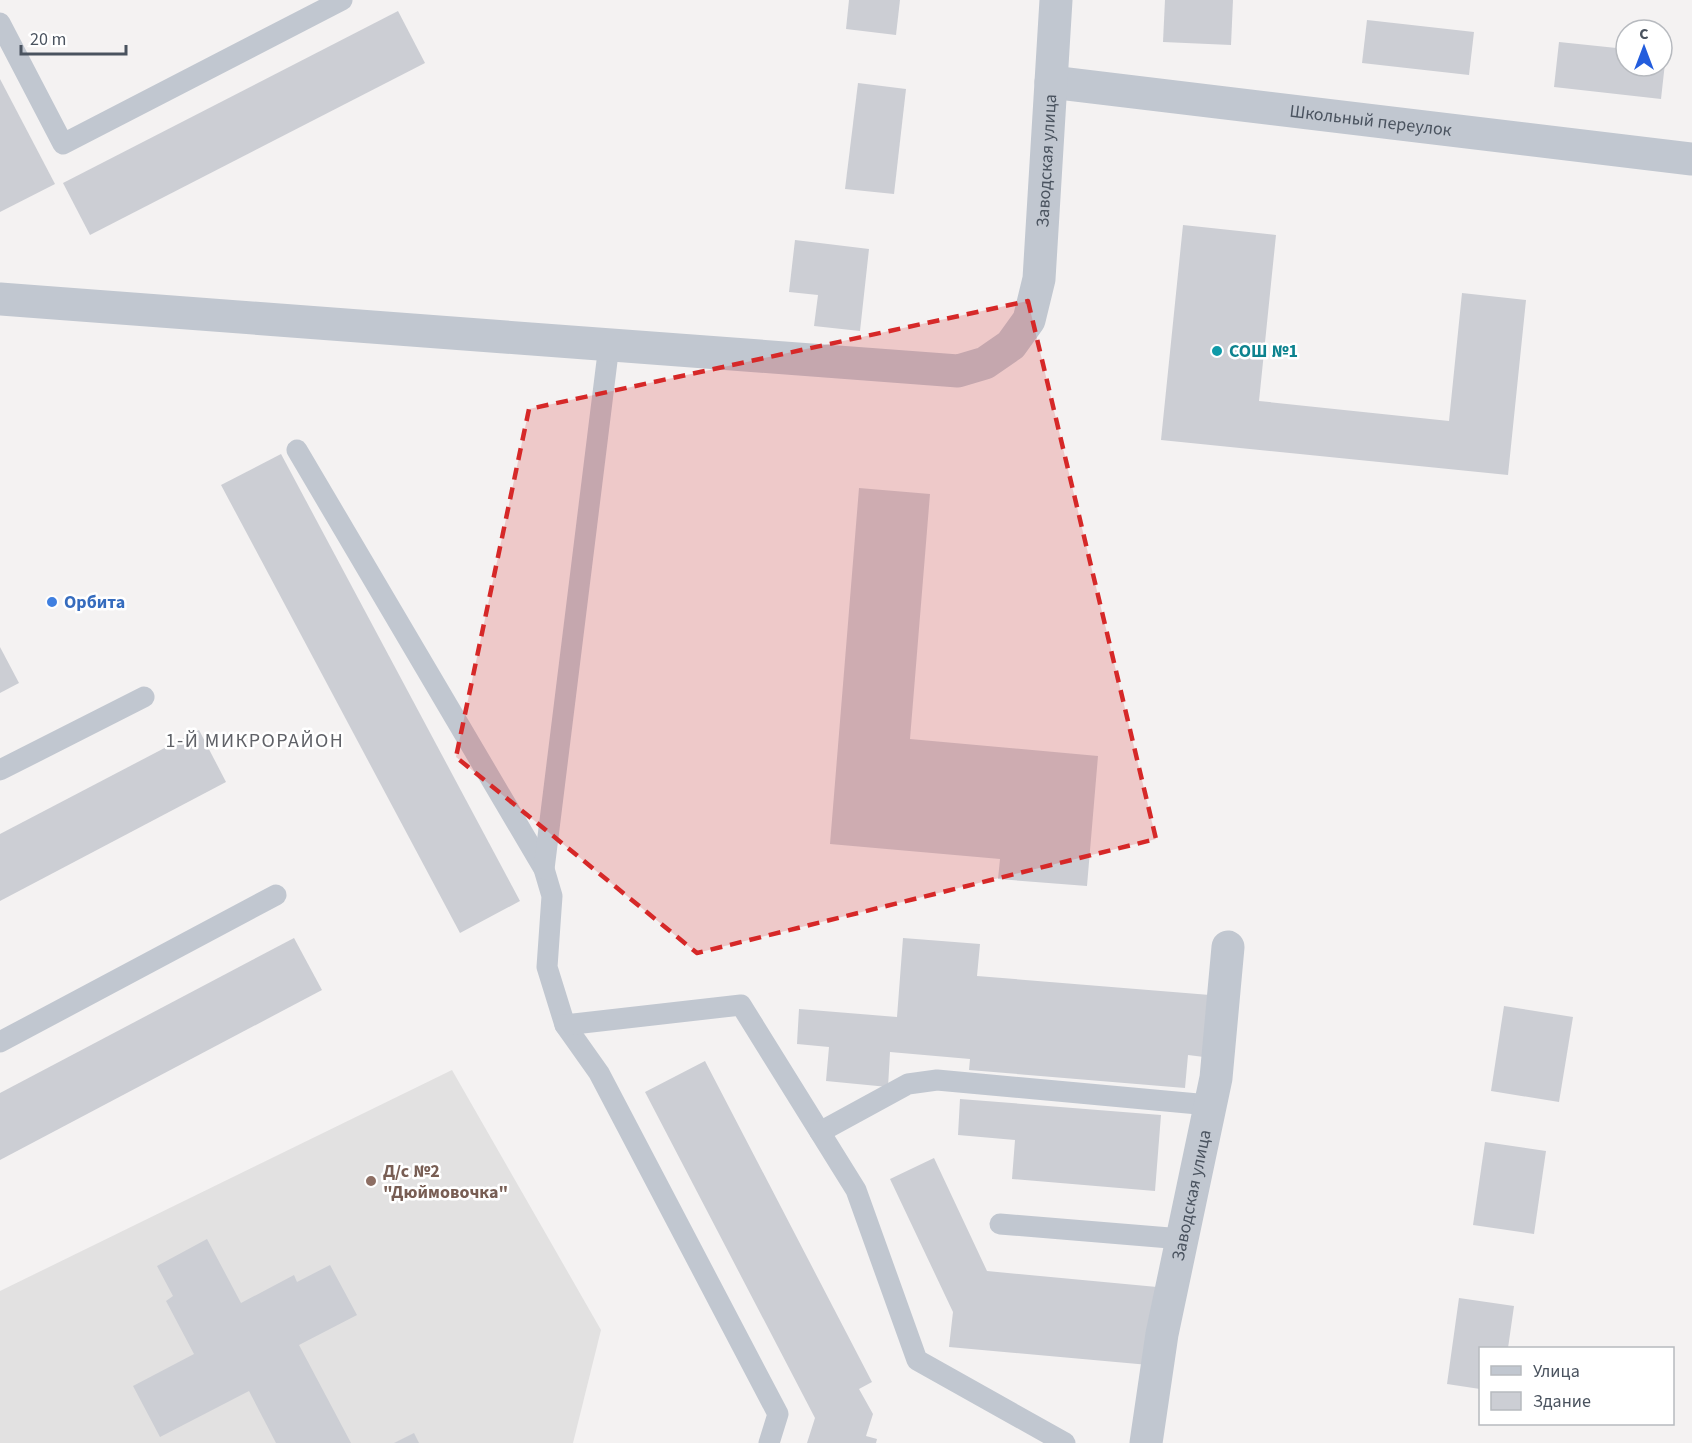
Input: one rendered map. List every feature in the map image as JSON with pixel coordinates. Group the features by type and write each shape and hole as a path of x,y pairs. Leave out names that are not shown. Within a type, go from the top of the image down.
{"street":[{"name":"Заводская улица","path":"609,345 958,371 985,363 1011,345 1029,320 1039,279 1056,0"},
{"name":"Школьный переулок","path":"1051,82 1692,159"},
{"path":"0,299 609,345"},
{"name":"Заводская улица","path":"1146,1443 1162,1334 1216,1078 1228,947"}],"lane":[{"path":"0,23 63,144 342,0"},
{"path":"544,869 609,345"},
{"path":"297,450 544,869 552,896 547,967 565,1025 599,1073 778,1414 768,1443"},
{"path":"0,770 144,697"},
{"path":"0,1042 276,895"},
{"path":"565,1025 741,1005 856,1190 918,1360 1065,1443"},
{"path":"820,1131 908,1084 937,1080 1209,1105"},
{"path":"1000,1224 1182,1239"}],"highlighted area":[{"path":"1028,301 1156,839 697,953 456,757 529,409"}],"shaded area":[{"name":"Д/с №2 \"Дюймовочка\"","path":"452,1070 601,1330 573,1443 0,1443 0,1291"}],"building":[{"path":"849,0 900,0 896,35 846,29"},
{"path":"1165,0 1233,0 1231,45 1163,42"},
{"path":"398,11 425,63 90,235 63,183"},
{"path":"1367,20 1474,32 1469,75 1362,63"},
{"path":"1559,42 1614,48 1614,78 1663,78 1661,99 1554,87"},
{"path":"0,79 55,184 0,212"},
{"path":"858,83 906,89 894,194 845,189"},
{"name":"СОШ №1","path":"1183,225 1276,235 1259,401 1449,421 1462,293 1526,300 1508,475 1161,440"},
{"path":"795,240 869,249 860,331 814,326 818,295 789,292"},
{"path":"281,454 520,901 460,933 221,485"},
{"path":"859,488 930,494 910,739 1098,756 1087,886 998,879 1000,859 830,844"},
{"path":"0,647 19,683 0,693"},
{"path":"199,730 226,782 0,901 0,834"},
{"path":"294,938 322,990 0,1160 0,1093"},
{"path":"903,938 980,944 977,976 1210,995 1204,1057 1188,1055 1185,1088 969,1070 970,1059 890,1052 888,1087 826,1081 829,1047 797,1044 799,1009 897,1017"},
{"path":"1504,1006 1573,1017 1559,1102 1491,1091"},
{"path":"705,1061 872,1382 859,1389 873,1414 866,1436 877,1439 876,1443 807,1443 815,1418 645,1092"},
{"path":"960,1099 1161,1115 1155,1191 1012,1179 1015,1140 958,1135"},
{"path":"1485,1142 1546,1151 1534,1234 1473,1225"},
{"path":"934,1158 987,1271 1157,1287 1149,1365 949,1347 953,1312 890,1179"},
{"path":"207,1239 241,1303 294,1275 297,1282 330,1265 357,1315 299,1345 351,1443 276,1443 249,1391 160,1437 133,1386 194,1354 166,1301 173,1296 157,1266"},
{"path":"1459,1298 1514,1306 1508,1347 1479,1347 1479,1389 1447,1384"},
{"path":"414,1433 419,1443 394,1443"}],"place":[{"name":"СОШ №1","path":"1217,351"},
{"name":"Орбита","path":"52,602"},
{"name":"Д/с №2 \"Дюймовочка\"","path":"371,1181"}],"district":[{"name":"1-Й МИКРОРАЙОН","path":"255,740"}]}
